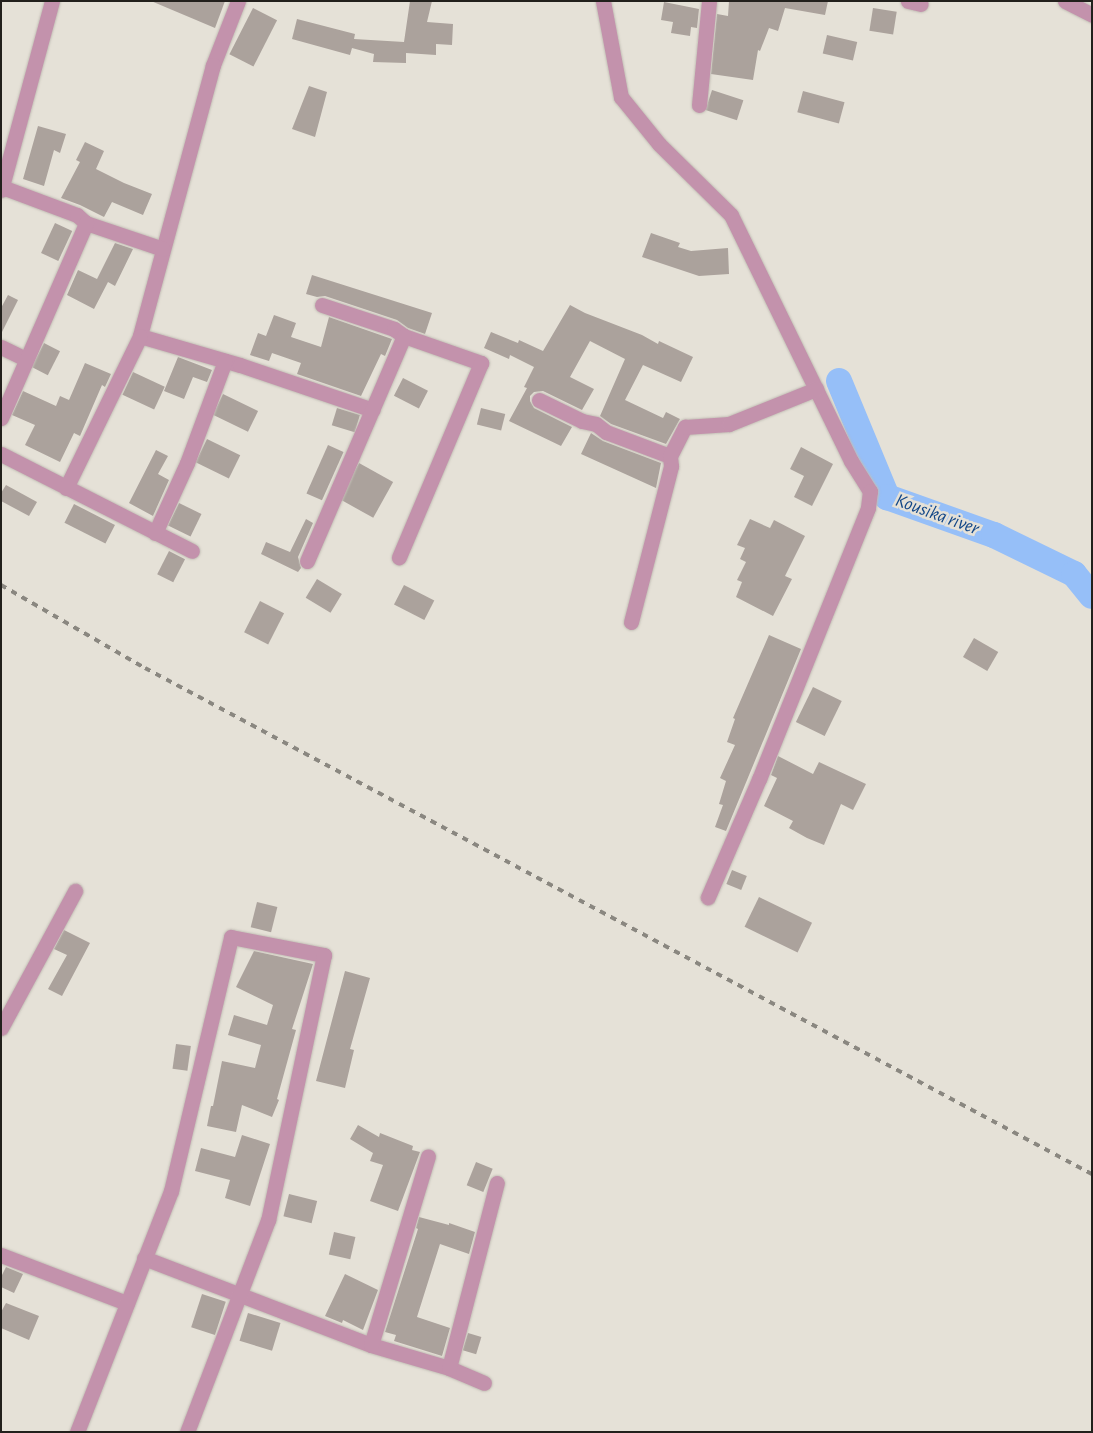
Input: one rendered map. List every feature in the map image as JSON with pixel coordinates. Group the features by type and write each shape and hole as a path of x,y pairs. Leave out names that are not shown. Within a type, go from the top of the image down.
{"street":[{"path":"52,1 2,188 77,215 86,223 163,249"},
{"path":"66,488 140,336 213,65 238,1"},
{"path":"603,1 620,97 658,144 732,215 851,461 870,491 868,508 759,779 708,897"},
{"path":"699,105 709,1"},
{"path":"1065,1 1092,15"},
{"path":"1,418 86,223"},
{"path":"322,305 394,329 404,336 481,363 399,557"},
{"path":"140,336 225,361 373,410"},
{"path":"306,561 404,336"},
{"path":"1,347 26,359"},
{"path":"155,533 187,463 225,361"},
{"path":"631,622 670,466 670,456 685,427 729,424 816,389"},
{"path":"539,400 582,421 596,424 606,432 670,456"},
{"path":"1,454 192,552"},
{"path":"1,1028 75,891"},
{"path":"77,1432 171,1191 231,937 324,955 268,1220 187,1432"},
{"path":"371,1345 428,1156"},
{"path":"449,1368 497,1183"},
{"path":"1,1255 127,1303"},
{"path":"144,1258 371,1345 449,1368 484,1383"}],"building":[{"path":"151,1 225,1 215,28"},
{"path":"410,1 432,1 427,22 453,24 452,45 436,44 436,55 406,53 406,63 373,62 374,54 352,48 350,55 292,39 297,19 355,34 354,39 404,42"},
{"path":"729,1 828,1 825,15 785,8 778,31 769,28 760,51 758,50 753,80 711,74 717,14 728,16"},
{"path":"664,2 699,9 697,28 691,27 690,36 671,33 673,22 661,20"},
{"path":"253,8 277,20 253,67 229,54"},
{"path":"873,8 897,12 893,34 869,31"},
{"path":"827,35 857,42 853,60 823,54"},
{"path":"309,86 327,92 315,137 292,129"},
{"path":"712,90 743,100 737,120 706,110"},
{"path":"803,91 845,102 839,123 797,112"},
{"path":"38,126 66,134 60,153 54,150 44,186 23,179"},
{"path":"85,142 104,151 96,169 152,194 143,215 112,202 104,217 61,198 80,162 76,160"},
{"path":"55,223 72,231 58,261 41,253"},
{"path":"651,233 680,243 678,247 691,251 728,248 729,274 699,276 642,257"},
{"path":"115,243 133,249 115,286 108,282 94,309 67,295 78,270 97,279"},
{"path":"312,275 432,313 425,334 408,328 397,320 325,296 317,297 306,294"},
{"path":"8,295 18,300 1,334 1,308"},
{"path":"570,305 585,313 642,335 658,344 659,341 693,357 681,382 643,365 625,400 663,418 666,412 680,419 666,444 611,424 600,416 625,359 590,341 570,377 594,389 582,410 543,391 534,392 530,396 530,401 534,408 572,427 561,446 509,421 527,388 524,387 534,367 510,355 509,359 484,348 491,332 518,343 519,340 543,351"},
{"path":"274,315 296,323 291,337 321,347 329,317 392,339 385,356 381,354 361,396 297,374 301,363 272,353 269,361 250,355 258,333 266,336"},
{"path":"44,343 60,351 48,375 32,367"},
{"path":"178,357 212,370 207,382 193,377 184,399 164,391"},
{"path":"85,363 111,374 105,387 102,385 80,436 74,433 60,462 25,445 35,425 12,415 23,391 56,406 60,396 69,400"},
{"path":"133,372 165,387 154,409 122,395"},
{"path":"403,378 428,391 419,409 394,396"},
{"path":"223,394 258,411 248,432 213,415"},
{"path":"337,408 360,415 355,432 332,425"},
{"path":"481,408 505,414 501,431 477,424"},
{"path":"591,433 603,441 661,463 656,488 581,454"},
{"path":"207,439 240,455 229,479 196,462"},
{"path":"328,445 344,452 322,500 306,493"},
{"path":"801,447 833,464 812,506 794,497 804,476 790,469"},
{"path":"156,450 168,456 158,474 169,480 153,516 129,503"},
{"path":"359,463 393,482 373,518 339,499"},
{"path":"6,485 37,502 29,516 1,501 1,493"},
{"path":"179,503 201,514 191,536 168,525"},
{"path":"74,504 115,525 105,544 64,523"},
{"path":"306,519 313,523 298,557 301,568 298,572 261,554 266,542 290,552"},
{"path":"750,519 770,528 774,520 805,536 785,576 792,579 773,616 736,597 742,582 737,580 746,562 740,559 745,548 737,545"},
{"path":"169,551 185,559 173,582 157,574"},
{"path":"317,579 342,594 331,613 306,598"},
{"path":"404,585 434,600 424,620 394,605"},
{"path":"260,601 284,613 268,644 244,632"},
{"path":"769,635 801,649 726,831 715,827 723,805 719,804 726,781 720,778 735,745 727,742 735,719 733,718"},
{"path":"974,638 998,652 987,671 963,657"},
{"path":"813,687 842,701 825,736 796,722"},
{"path":"778,756 813,774 819,762 866,784 853,810 841,804 824,845 789,828 793,821 764,806 777,778 771,775"},
{"path":"732,870 747,876 741,890 726,884"},
{"path":"759,897 812,923 798,953 745,927"},
{"path":"257,902 277,907 271,932 251,927"},
{"path":"64,930 90,943 62,996 48,989 67,955 54,949"},
{"path":"254,951 313,964 292,1029 296,1030 277,1099 279,1100 272,1117 242,1105 236,1132 207,1126 222,1061 255,1068 261,1045 228,1035 234,1015 267,1025 273,1005 236,987"},
{"path":"345,971 370,978 350,1049 354,1050 345,1088 316,1081"},
{"path":"176,1044 191,1046 187,1071 173,1069"},
{"path":"358,1125 379,1137 380,1133 413,1146 412,1150 420,1152 398,1211 370,1201 383,1165 370,1161 373,1153 350,1139"},
{"path":"242,1135 270,1144 250,1206 225,1198 230,1180 195,1171 201,1148 235,1157"},
{"path":"476,1162 493,1169 483,1192 467,1185"},
{"path":"289,1194 317,1201 312,1223 283,1216"},
{"path":"419,1217 449,1225 449,1223 475,1232 469,1254 440,1244 417,1317 450,1328 442,1356 394,1341 396,1335 385,1332 418,1229 416,1228"},
{"path":"334,1232 355,1237 350,1259 329,1254"},
{"path":"6,1267 23,1274 14,1293 1,1287 1,1277"},
{"path":"345,1274 378,1290 363,1330 343,1320 342,1323 325,1316"},
{"path":"202,1294 226,1302 215,1335 191,1327"},
{"path":"6,1303 39,1316 29,1340 1,1328 1,1312"},
{"path":"248,1313 281,1323 272,1351 240,1341"},
{"path":"468,1333 481,1337 476,1354 463,1350"}],"waterway":[{"name":"Kousika river","path":"839,381 887,497 994,535 1074,574 1092,596"}],"railway":[{"path":"1,585 145,668 1092,1174"}]}
